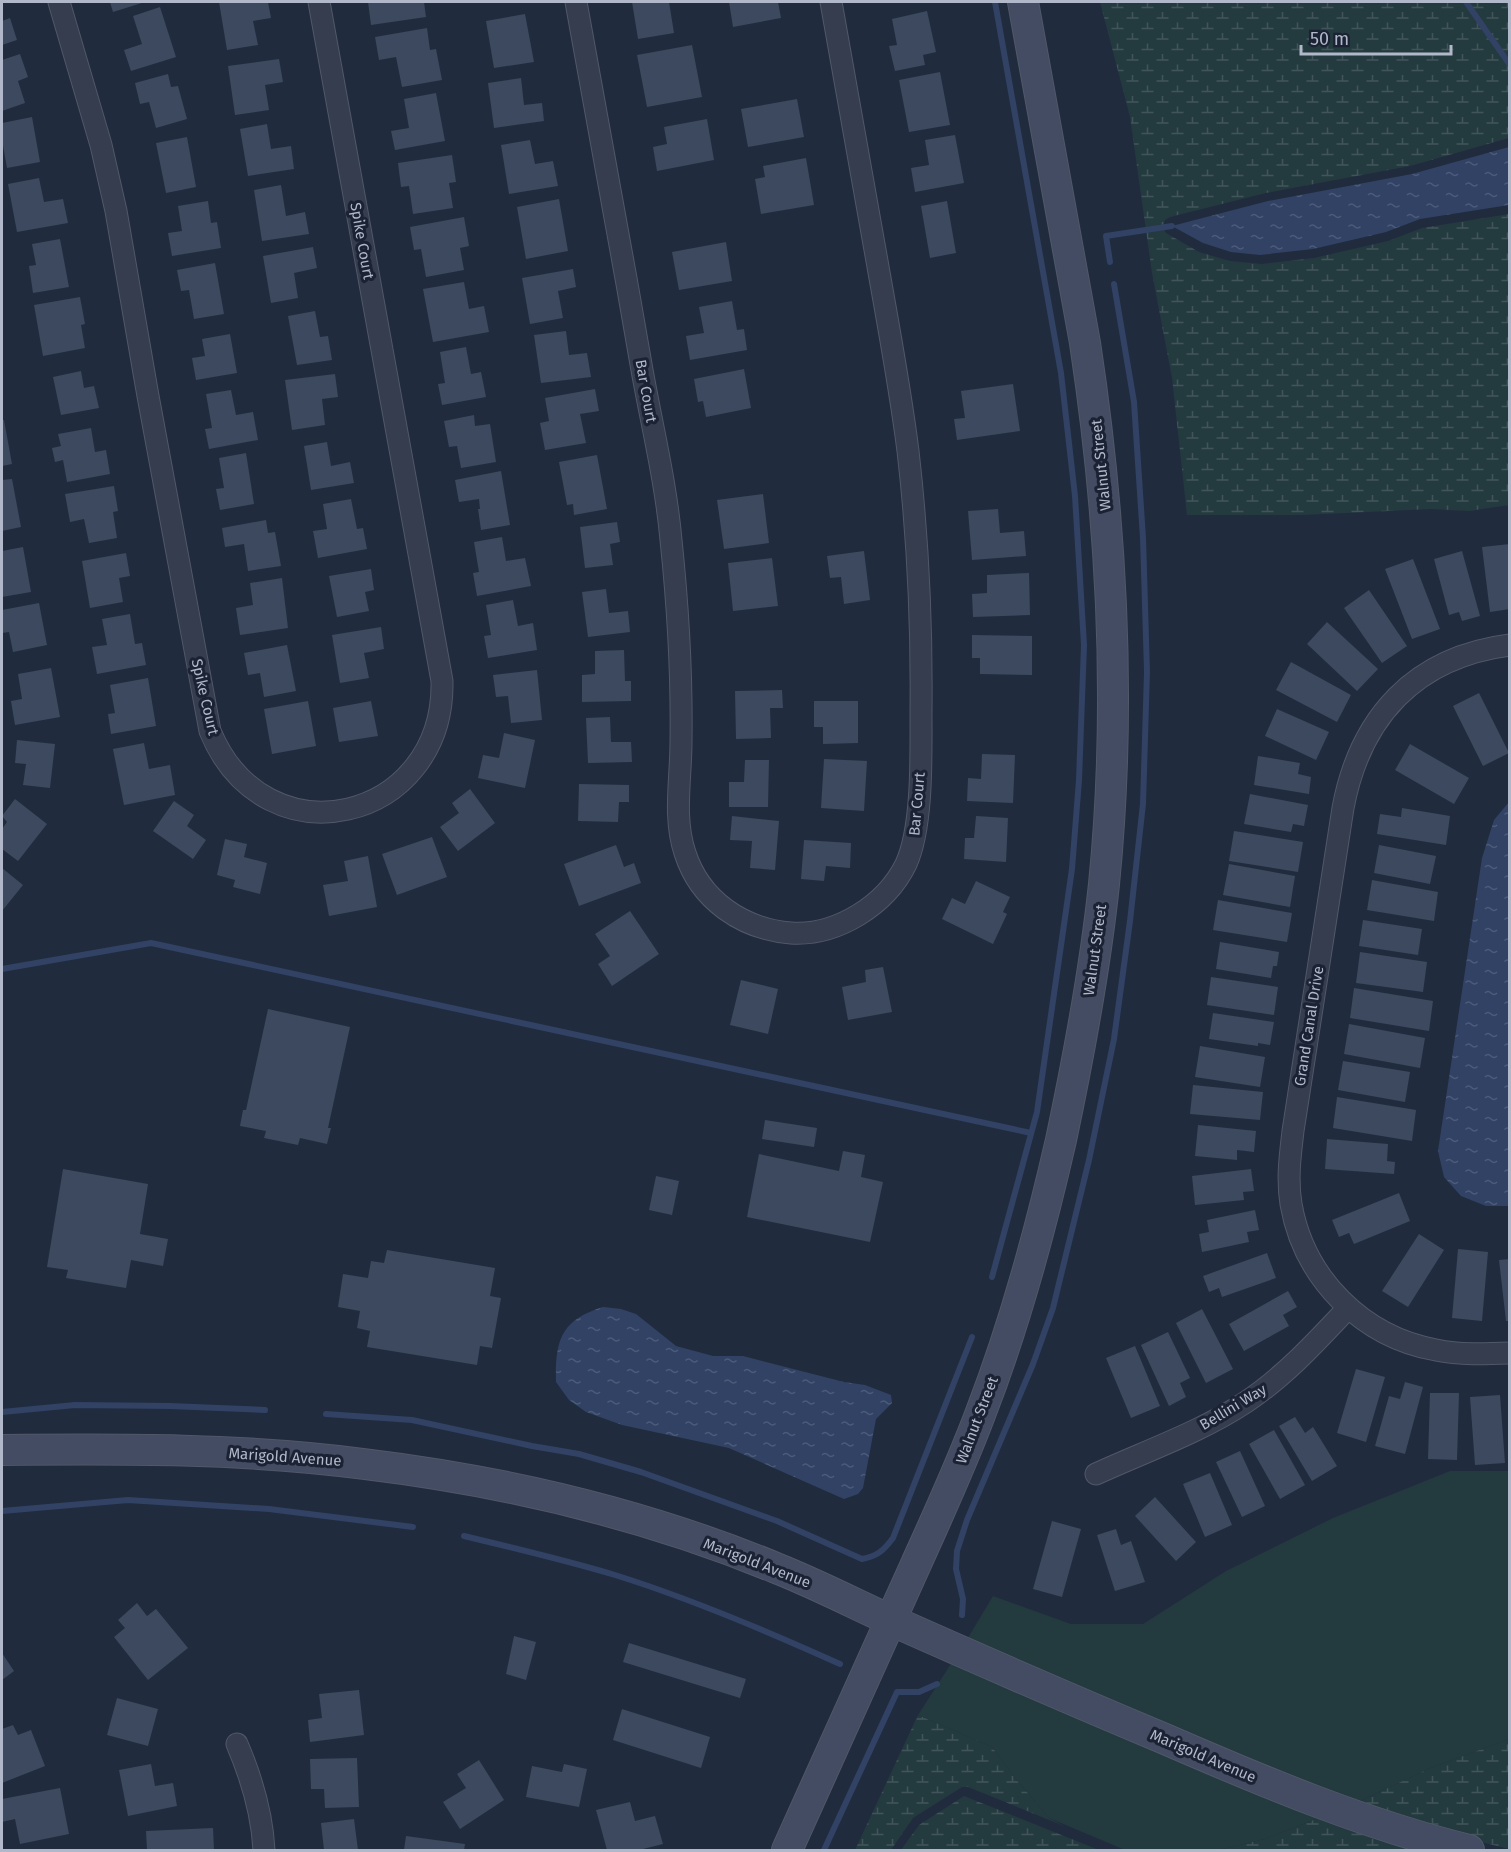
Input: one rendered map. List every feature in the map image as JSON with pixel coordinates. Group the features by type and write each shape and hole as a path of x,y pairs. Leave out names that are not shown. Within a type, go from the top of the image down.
{"street":[{"name":"Spike Court","path":"59,2 101,145 116,211 210,731 221,755 252,789 282,806 310,812 325,812 347,809 368,802 405,778 425,754 432,741 441,712 442,696 440,669 319,2"},
{"name":"Bar Court","path":"576,2 671,534 680,639 681,745 678,810 680,834 686,857 696,879 720,906 756,927 797,933 838,925 860,914 879,900 894,883 906,864 914,842 921,745 922,676 918,556 908,453 899,385 831,2"},
{"name":"Walnut Street","path":"787,1851 950,1490 982,1410 1035,1248 1076,1072 1092,978 1110,795 1113,693 1110,568 1094,399 1023,2"},
{"name":"Grand Canal Drive","path":"1509,645 1465,655 1447,662 1417,681 1399,695 1373,726 1362,746 1347,784 1293,1131 1288,1179 1297,1230 1307,1252 1331,1292 1348,1308 1375,1328 1414,1345 1437,1351 1509,1353"},
{"name":"Bellini Way","path":"1096,1474 1199,1428 1245,1402 1286,1372 1348,1308"},
{"name":"Marigold Avenue","path":"2,1450 120,1449 248,1454 362,1463 458,1477 539,1494 619,1515 698,1539 776,1568 1270,1784 1366,1820 1469,1851"},
{"path":"237,1744 252,1778 259,1803 264,1851"}],"green space":[{"path":"1100,2 1509,2 1509,138 1410,166 1266,193 1170,217 1165,220 1163,228 1166,233 1199,252 1230,261 1262,264 1314,258 1388,241 1422,228 1509,214 1509,505 1469,511 1431,509 1303,515 1187,515 1172,378 1152,273 1130,117"},
{"path":"1450,1471 1509,1471 1509,1739 1428,1769 1354,1804 966,1641 993,1596 1071,1624 1143,1624 1226,1571 1333,1518"},
{"path":"954,1659 1324,1816 1265,1839 1219,1850 1125,1850 1049,1818 992,1747 918,1715"},
{"path":"918,1715 992,1747 1049,1818 1064,1826 968,1787 962,1787 913,1818 891,1850 855,1850"},
{"path":"1509,1739 1509,1849 1354,1804 1428,1769"},
{"path":"964,1796 1099,1850 901,1850 919,1825"},
{"path":"1324,1816 1429,1850 1219,1850 1265,1839"}],"water":[{"path":"1509,147 1509,205 1420,219 1386,232 1313,249 1260,255 1231,252 1203,243 1172,226 1268,201 1412,174"},
{"path":"1509,802 1509,1206 1486,1206 1461,1196 1444,1177 1438,1151 1482,858 1494,820"},
{"path":"603,1307 636,1314 676,1346 713,1356 743,1356 844,1382 865,1385 891,1395 892,1403 876,1419 863,1488 858,1494 844,1499 729,1448 622,1425 586,1412 569,1400 556,1382 557,1354 559,1343 569,1325 589,1312"}],"building":[{"path":"110,2 145,2 113,12"},
{"path":"219,2 268,2 271,18 253,21 258,45 227,50"},
{"path":"368,2 424,2 426,17 371,25"},
{"path":"632,2 669,2 674,33 638,39"},
{"path":"729,2 778,2 781,18 733,27"},
{"path":"160,7 176,57 131,71 124,50 142,44 133,16"},
{"path":"927,11 936,52 923,55 925,65 895,71 889,46 897,45 892,19"},
{"path":"525,14 534,62 494,68 486,21"},
{"path":"10,18 17,40 2,45 2,21"},
{"path":"427,28 430,50 436,49 442,80 402,87 396,57 379,60 375,37"},
{"path":"692,45 702,97 647,107 637,55"},
{"path":"20,54 28,77 18,81 25,103 2,111 2,60"},
{"path":"279,59 283,82 265,85 269,110 235,115 228,66"},
{"path":"940,72 950,125 909,132 899,80"},
{"path":"168,74 171,87 178,86 187,119 156,128 149,102 140,104 135,83"},
{"path":"521,78 524,105 542,103 544,121 494,128 488,83"},
{"path":"436,93 445,141 395,150 391,131 409,128 404,99"},
{"path":"797,99 804,137 748,147 741,109"},
{"path":"32,117 40,162 7,168 2,140 2,123"},
{"path":"707,119 714,160 657,171 653,147 667,144 664,127"},
{"path":"267,124 271,149 291,146 294,169 248,176 240,129"},
{"path":"955,135 964,183 915,192 911,168 929,165 925,140"},
{"path":"187,137 196,187 166,193 156,143"},
{"path":"530,140 535,164 553,161 558,186 509,194 501,145"},
{"path":"452,155 456,182 449,183 453,208 413,214 409,186 401,187 398,163"},
{"path":"806,158 814,205 761,214 755,179 765,177 763,166"},
{"path":"39,178 44,202 63,199 68,223 17,232 8,184"},
{"path":"281,185 286,216 305,212 309,234 262,241 254,190"},
{"path":"559,199 568,251 526,259 517,207"},
{"path":"208,201 211,223 217,222 221,248 172,256 168,233 182,231 178,206"},
{"path":"947,201 956,253 930,258 921,206"},
{"path":"464,217 469,246 460,248 464,270 426,277 421,249 414,250 410,227"},
{"path":"60,239 69,287 33,293 29,266 36,265 32,244"},
{"path":"726,242 732,281 679,290 672,252"},
{"path":"313,247 317,268 294,273 298,298 271,303 263,256"},
{"path":"215,263 224,314 194,319 189,290 181,291 177,270"},
{"path":"573,269 576,287 558,291 563,318 530,324 522,278"},
{"path":"464,282 469,309 484,306 489,332 433,342 423,289"},
{"path":"80,297 85,324 81,325 85,348 43,356 34,305"},
{"path":"732,301 737,330 744,329 747,350 690,360 686,336 704,333 699,307"},
{"path":"315,311 320,337 328,336 332,360 297,365 288,316"},
{"path":"566,331 569,355 587,353 591,377 541,383 534,335"},
{"path":"230,334 237,373 196,380 192,358 205,356 202,339"},
{"path":"466,347 471,374 481,372 486,397 442,405 438,384 445,383 440,352"},
{"path":"744,369 751,408 706,417 703,401 698,402 694,379"},
{"path":"81,371 84,388 94,386 99,408 61,415 53,377"},
{"path":"335,374 338,397 322,399 325,425 292,430 285,380"},
{"path":"1013,384 1020,431 957,440 954,419 965,418 961,391"},
{"path":"595,389 599,411 580,414 586,443 545,450 540,423 549,421 545,398"},
{"path":"231,390 236,415 253,412 258,440 209,449 205,429 212,428 206,394"},
{"path":"474,415 475,426 490,424 496,462 461,468 457,446 449,447 444,421"},
{"path":"2,420 4,420 12,464 2,466"},
{"path":"91,428 95,452 106,450 110,474 67,482 63,460 55,462 52,448 61,446 58,434"},
{"path":"327,442 331,466 350,462 354,483 311,490 304,446"},
{"path":"246,453 254,504 220,510 216,489 224,488 219,458"},
{"path":"597,455 607,509 574,515 573,504 567,505 559,462"},
{"path":"501,471 510,525 481,530 479,499 459,502 455,480"},
{"path":"12,479 21,527 2,531 2,480"},
{"path":"114,486 118,511 113,512 117,538 89,543 84,519 70,522 65,494"},
{"path":"763,494 769,543 724,549 717,500"},
{"path":"351,499 357,529 363,528 367,549 318,558 313,531 327,529 323,504"},
{"path":"998,509 1000,533 1024,531 1026,556 972,560 968,511"},
{"path":"266,520 268,533 275,532 281,566 248,571 244,544 225,547 222,528"},
{"path":"617,522 620,542 610,544 613,565 585,568 580,527"},
{"path":"502,537 506,561 525,558 531,586 477,596 473,573 479,572 474,542"},
{"path":"1510,544 1510,609 1490,612 1482,547"},
{"path":"23,547 31,592 2,597 2,551"},
{"path":"864,551 870,600 844,604 841,577 830,578 827,556"},
{"path":"1462,551 1480,616 1462,621 1459,612 1449,615 1434,559"},
{"path":"126,553 130,576 119,578 123,602 90,608 82,561"},
{"path":"772,558 778,606 733,611 728,563"},
{"path":"1413,559 1440,629 1412,639 1385,569"},
{"path":"371,569 374,590 365,592 369,611 337,617 329,576"},
{"path":"1029,573 1030,615 973,617 972,594 987,593 987,575"},
{"path":"282,578 288,628 240,635 236,608 253,605 250,583"},
{"path":"606,589 609,613 628,611 630,632 588,637 582,592"},
{"path":"1369,590 1407,646 1382,663 1344,608"},
{"path":"513,600 518,626 533,623 537,650 488,658 484,636 491,635 486,605"},
{"path":"39,603 47,645 13,652 9,632 2,633 2,610"},
{"path":"130,614 135,644 142,643 146,665 97,674 92,647 107,645 102,619"},
{"path":"1327,622 1378,669 1357,691 1307,644"},
{"path":"381,627 384,649 364,653 369,678 340,683 332,635"},
{"path":"972,635 1032,636 1032,675 980,674 980,658 972,658"},
{"path":"287,645 296,691 264,697 260,673 248,675 244,653"},
{"path":"624,650 625,681 631,681 631,701 582,702 582,675 595,674 595,651"},
{"path":"1291,662 1351,695 1337,722 1276,690"},
{"path":"51,668 60,717 15,725 11,701 22,699 18,674"},
{"path":"537,670 542,720 511,723 508,696 496,697 493,675"},
{"path":"148,678 156,726 111,734 108,714 115,713 110,685"},
{"path":"782,690 783,708 770,708 771,738 736,739 735,691"},
{"path":"1479,693 1509,753 1483,766 1453,706"},
{"path":"308,701 316,746 272,754 264,709"},
{"path":"371,701 378,736 339,742 333,708"},
{"path":"814,701 858,701 858,743 823,744 823,727 814,727"},
{"path":"1277,709 1329,732 1316,760 1265,736"},
{"path":"610,717 611,742 631,742 632,762 588,763 586,718"},
{"path":"504,733 535,740 525,788 478,778 483,755 499,758"},
{"path":"17,740 55,744 50,788 23,785 26,764 15,763"},
{"path":"144,743 149,769 170,765 175,795 124,805 113,749"},
{"path":"1410,744 1469,778 1454,804 1395,770"},
{"path":"982,754 1015,755 1013,803 967,801 968,778 981,779"},
{"path":"1258,756 1300,763 1298,774 1311,777 1309,794 1254,785"},
{"path":"824,759 867,761 864,811 821,808"},
{"path":"745,760 769,760 768,807 729,807 729,782 744,782"},
{"path":"579,784 629,785 629,802 619,802 618,822 578,821"},
{"path":"470,789 495,823 458,851 440,827 459,813 452,803"},
{"path":"1250,794 1308,805 1304,826 1293,824 1291,832 1244,824"},
{"path":"15,799 47,824 18,861 2,849 2,829 7,822 2,816"},
{"path":"174,801 194,815 187,826 206,840 193,859 153,831"},
{"path":"1402,808 1450,816 1446,845 1377,834 1380,814 1401,817"},
{"path":"732,816 779,821 775,870 750,868 752,841 730,840"},
{"path":"976,816 1008,818 1006,862 964,859 965,838 974,838"},
{"path":"1234,831 1303,842 1298,872 1229,861"},
{"path":"432,837 447,877 397,895 382,854"},
{"path":"225,839 247,844 244,857 267,863 260,894 233,887 235,880 217,875"},
{"path":"804,840 851,843 850,868 826,866 824,881 801,879"},
{"path":"616,845 624,867 634,863 641,883 579,906 564,864"},
{"path":"1379,845 1436,856 1430,884 1374,873"},
{"path":"368,856 377,907 329,916 323,885 348,881 344,861"},
{"path":"1229,864 1295,876 1290,907 1223,895"},
{"path":"2,868 23,885 2,911"},
{"path":"1372,880 1438,892 1434,921 1367,910"},
{"path":"976,881 1010,897 1003,912 1007,914 993,944 942,919 952,898 965,904"},
{"path":"1218,900 1292,913 1287,942 1213,930"},
{"path":"630,911 659,954 612,986 598,964 610,956 595,934"},
{"path":"1363,920 1422,929 1418,955 1359,946"},
{"path":"1220,942 1279,952 1277,966 1273,966 1271,978 1216,969"},
{"path":"1360,952 1427,962 1423,992 1356,983"},
{"path":"883,967 892,1012 848,1020 842,987 866,982 865,970"},
{"path":"1211,977 1278,987 1274,1015 1207,1005"},
{"path":"741,980 778,989 768,1034 730,1025"},
{"path":"1354,988 1433,1001 1429,1031 1350,1018"},
{"path":"268,1009 350,1027 328,1128 331,1128 327,1144 300,1138 298,1145 264,1138 266,1131 240,1126 243,1110 246,1110"},
{"path":"1213,1013 1274,1022 1270,1045 1258,1043 1258,1046 1209,1039"},
{"path":"1349,1024 1425,1038 1420,1068 1344,1054"},
{"path":"1200,1046 1265,1057 1260,1087 1195,1077"},
{"path":"1343,1061 1410,1072 1405,1102 1338,1090"},
{"path":"1193,1085 1263,1092 1260,1120 1190,1114"},
{"path":"1337,1097 1416,1110 1412,1141 1333,1128"},
{"path":"765,1120 817,1128 814,1147 762,1139"},
{"path":"1198,1125 1256,1131 1254,1152 1237,1150 1237,1160 1195,1156"},
{"path":"1327,1139 1388,1144 1387,1161 1395,1162 1394,1174 1325,1169"},
{"path":"843,1151 865,1155 861,1177 883,1182 870,1242 747,1217 759,1154 839,1171"},
{"path":"63,1169 148,1184 140,1234 168,1239 163,1266 131,1260 126,1288 66,1278 68,1270 47,1267"},
{"path":"1251,1169 1254,1191 1243,1192 1244,1200 1195,1205 1192,1176"},
{"path":"656,1176 679,1181 672,1215 649,1210"},
{"path":"1399,1193 1410,1221 1354,1244 1349,1233 1339,1237 1332,1220"},
{"path":"1255,1210 1259,1230 1247,1232 1249,1242 1202,1252 1199,1234 1209,1232 1207,1220"},
{"path":"1419,1234 1444,1250 1408,1307 1382,1291"},
{"path":"1458,1249 1488,1252 1482,1321 1452,1318"},
{"path":"387,1250 495,1268 490,1296 501,1298 492,1348 480,1346 477,1365 367,1347 370,1331 357,1328 360,1311 338,1307 343,1274 368,1278 371,1261 384,1263"},
{"path":"1267,1253 1276,1278 1222,1297 1219,1288 1209,1292 1203,1276"},
{"path":"1510,1259 1510,1321 1506,1321 1499,1260"},
{"path":"1288,1291 1297,1307 1283,1315 1289,1326 1244,1351 1229,1324"},
{"path":"1202,1309 1233,1369 1206,1383 1176,1323"},
{"path":"1168,1332 1190,1378 1180,1383 1186,1397 1169,1406 1141,1345"},
{"path":"1135,1346 1160,1406 1131,1418 1106,1358"},
{"path":"1356,1369 1385,1377 1366,1442 1337,1433"},
{"path":"1405,1382 1423,1387 1405,1454 1375,1446 1389,1396 1400,1399"},
{"path":"1430,1393 1459,1393 1457,1460 1428,1459"},
{"path":"1500,1395 1505,1463 1475,1465 1470,1397"},
{"path":"1295,1417 1305,1433 1313,1427 1337,1466 1312,1481 1279,1426"},
{"path":"1274,1430 1305,1485 1280,1499 1249,1444"},
{"path":"1240,1451 1265,1506 1242,1517 1216,1462"},
{"path":"1210,1473 1232,1525 1205,1537 1183,1484"},
{"path":"1155,1497 1196,1542 1176,1561 1135,1516"},
{"path":"1052,1521 1081,1529 1062,1597 1033,1589"},
{"path":"1116,1529 1121,1545 1131,1541 1145,1582 1115,1591 1097,1535"},
{"path":"137,1603 147,1616 156,1609 188,1648 148,1680 114,1637 125,1628 118,1620"},
{"path":"514,1636 536,1642 526,1680 506,1674"},
{"path":"629,1643 746,1679 740,1698 623,1662"},
{"path":"2,1653 14,1671 2,1680"},
{"path":"359,1690 364,1735 310,1742 308,1720 322,1718 319,1694"},
{"path":"117,1698 158,1709 148,1746 107,1735"},
{"path":"622,1709 710,1737 701,1768 613,1740"},
{"path":"13,1725 18,1735 31,1730 45,1766 2,1783 2,1729"},
{"path":"357,1758 359,1807 325,1808 324,1789 311,1789 310,1759"},
{"path":"479,1760 504,1800 460,1829 443,1802 466,1788 457,1774"},
{"path":"151,1764 155,1786 173,1783 177,1806 128,1816 119,1770"},
{"path":"564,1764 587,1769 579,1807 526,1797 532,1766 562,1772"},
{"path":"60,1788 69,1834 20,1844 15,1819 2,1822 2,1799"},
{"path":"630,1802 635,1821 655,1816 663,1844 639,1850 607,1850 596,1810"},
{"path":"354,1819 358,1850 324,1850 321,1823"},
{"path":"213,1828 214,1850 147,1850 146,1831"},
{"path":"406,1836 465,1844 464,1850 404,1850"}],"waterway":[{"path":"992,1277 1037,1112 1072,869 1079,780 1084,645 1075,496 1061,373 995,2"},
{"path":"1466,2 1510,65"},
{"path":"1110,262 1106,236 1172,226"},
{"path":"962,1615 963,1599 956,1569 957,1551 967,1520 1033,1364 1053,1308 1089,1160 1114,1039 1130,921 1143,804 1147,672 1143,538 1134,402 1114,284"},
{"path":"2,969 151,943 1031,1133"},
{"path":"326,1414 412,1420 579,1454 641,1472 777,1521 862,1559 880,1552 893,1538 972,1337"},
{"path":"2,1412 75,1405 265,1410"},
{"path":"2,1511 128,1500 269,1509 413,1527"},
{"path":"464,1536 577,1564 644,1584 729,1616 840,1664"},
{"path":"824,1850 897,1692 919,1692 937,1684"}]}
